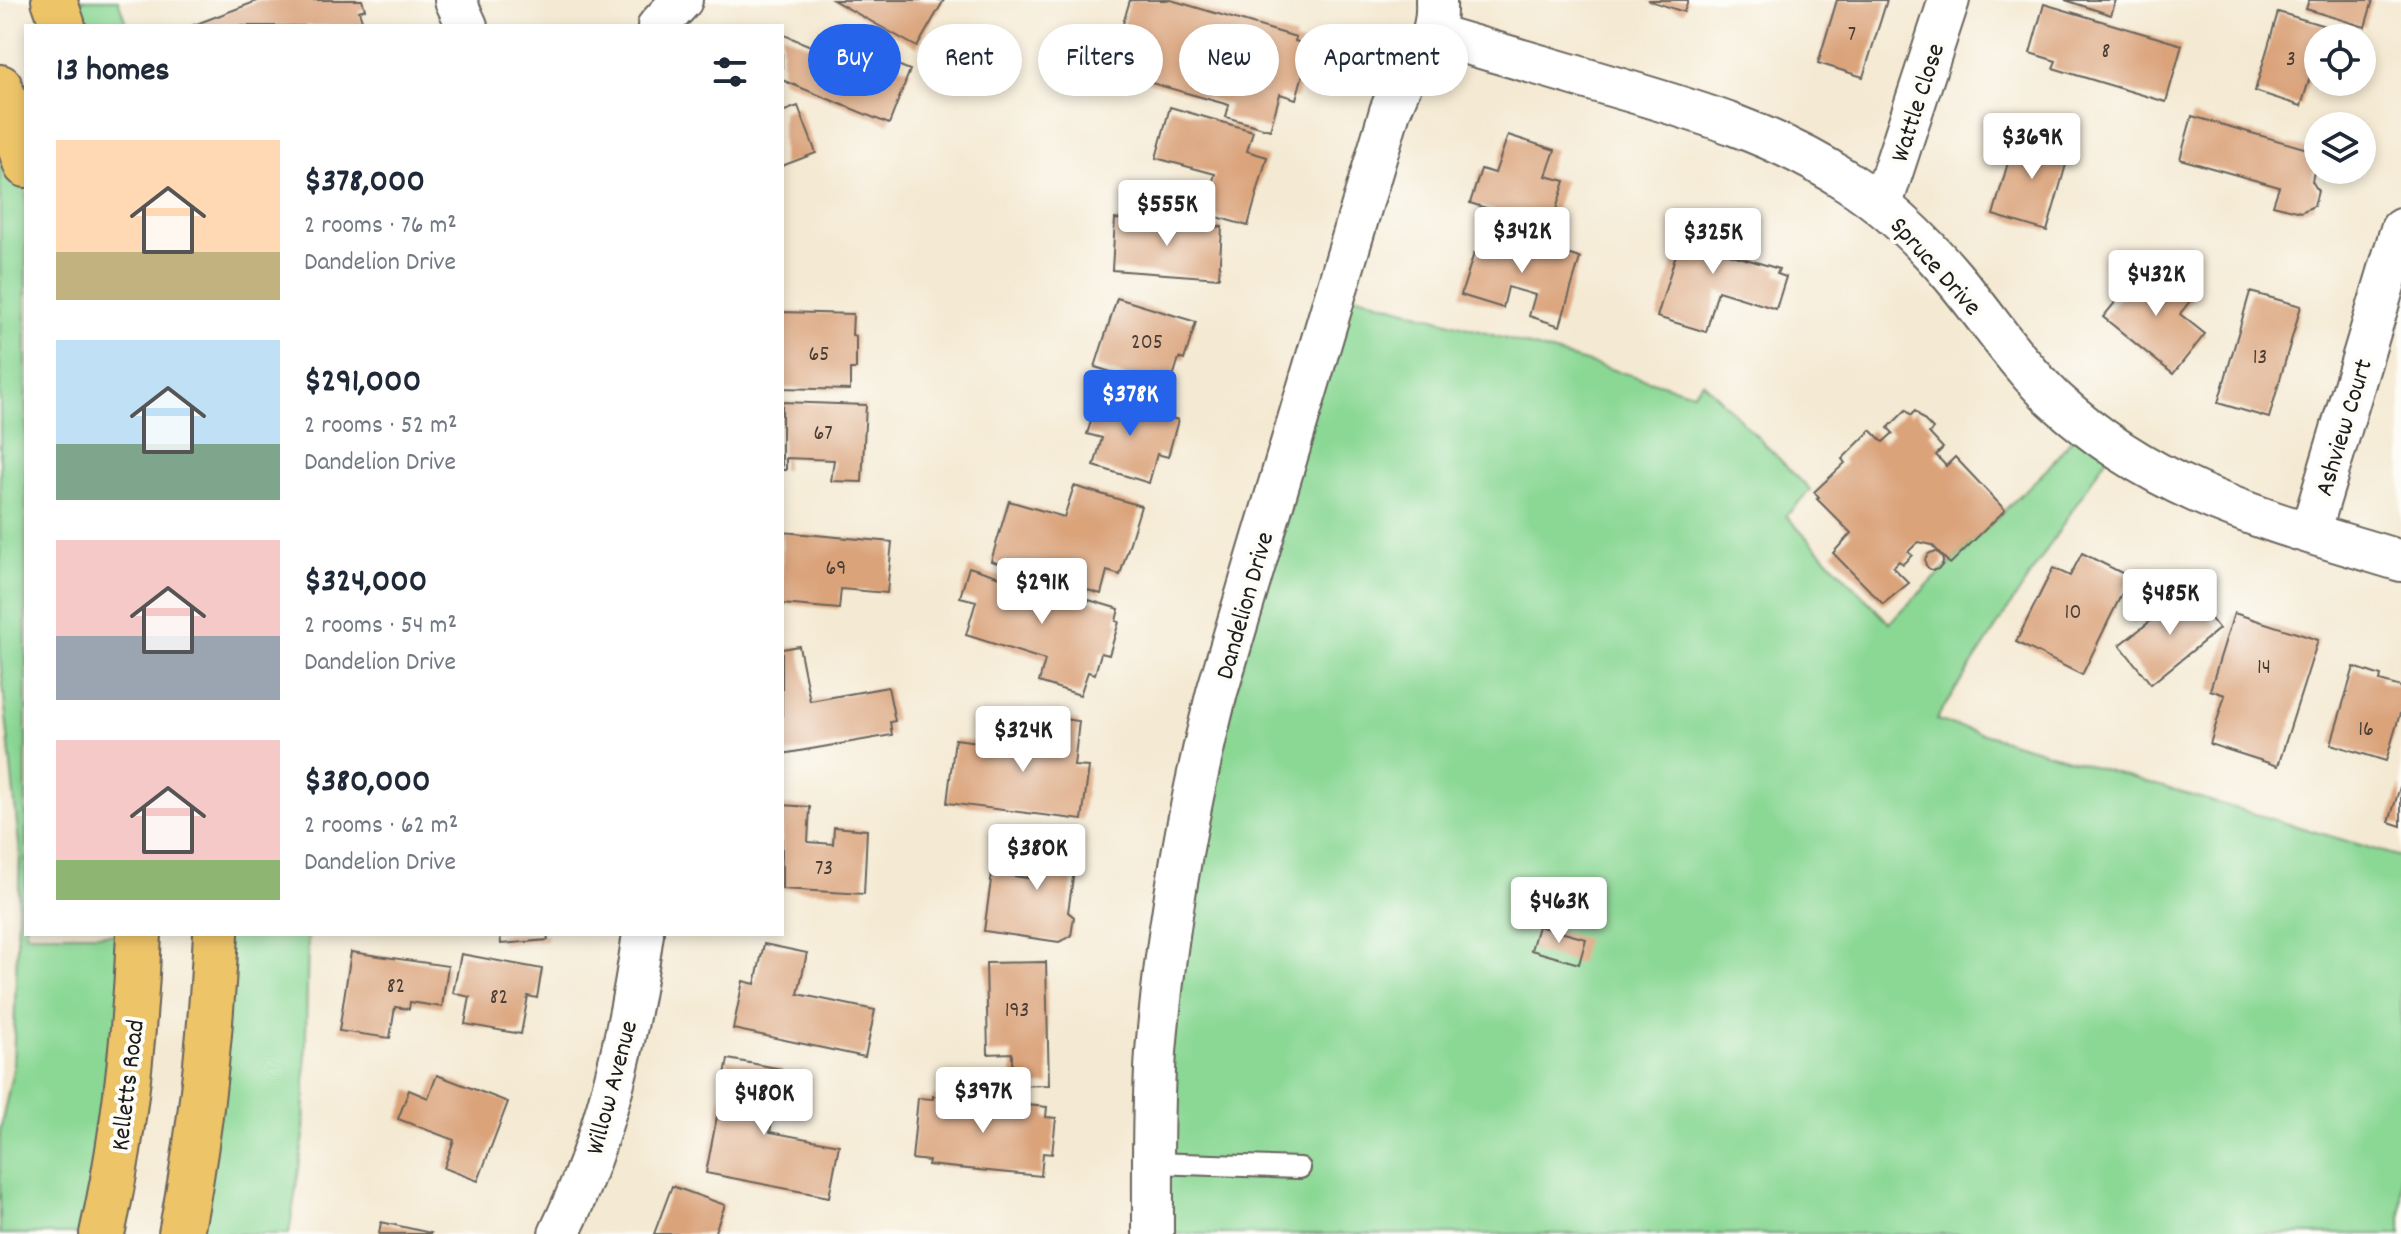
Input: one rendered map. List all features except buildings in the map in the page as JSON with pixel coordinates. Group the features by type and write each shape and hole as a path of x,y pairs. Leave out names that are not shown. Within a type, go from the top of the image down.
{"main road":[{"path":"54,0 62,24"},
{"path":"0,87 24,159"},
{"name":"Kelletts Road","path":"102,1234 110,1200 135,1021 139,936"},
{"path":"181,1234 194,1168 203,1096 216,936"}],"street":[{"path":"455,0 466,24"},
{"path":"660,24 682,0"},
{"name":"Wattle Close","path":"1882,204 1949,0"},
{"name":"Spruce Drive","path":"1434,17 1747,129 1809,159 1882,204 1954,278 2015,358 2054,399 2128,456 2204,498 2247,515 2401,561"},
{"name":"Dandelion Drive","path":"1153,1234 1156,1055 1163,977 1183,837 1200,761 1226,663 1390,111 1403,81 1422,56 1434,17"},
{"name":"Ashview Court","path":"2310,533 2401,229"},
{"name":"Willow Avenue","path":"559,1234 581,1183 614,1086 633,1002 643,936"}],"lane":[{"path":"1153,1163 1300,1168"}],"green space":[{"path":"54,0 118,0 126,24 62,24"},
{"path":"0,87 24,159 24,936 139,936 102,1234 0,1234 0,1131 13,1069 20,854 0,657"},
{"path":"1337,290 1693,393 1703,382 1810,490 1786,516 1889,623 2047,469 2084,424 2114,446 1936,720 2401,857 2401,1234 1153,1234 1163,977"},
{"path":"216,936 308,936 304,1136 289,1234 181,1234"}]}
